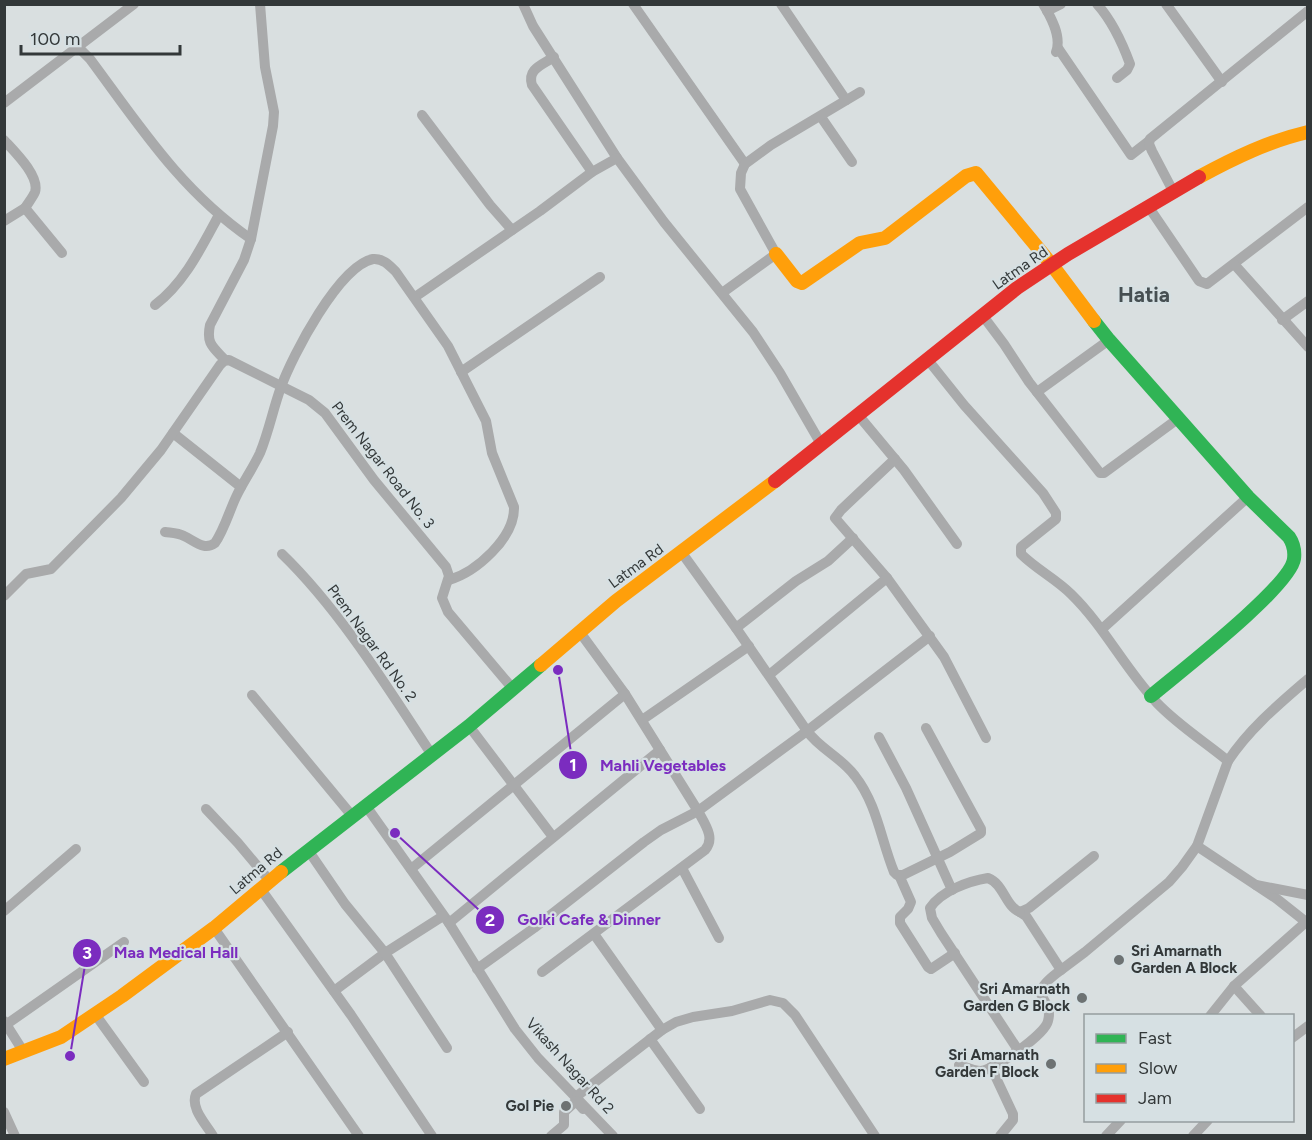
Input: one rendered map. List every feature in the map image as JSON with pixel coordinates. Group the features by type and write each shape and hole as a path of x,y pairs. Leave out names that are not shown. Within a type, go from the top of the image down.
{"street":[{"path":"4,103 134,4"},
{"path":"4,596 26,574 45,572 54,566 121,498 173,433 225,360 210,344 208,334 210,325 247,254 273,126 274,112 265,67 260,4"},
{"path":"523,4 533,26 617,158 664,222 741,316 780,373 822,444"},
{"path":"633,4 745,164"},
{"path":"781,4 846,100"},
{"path":"1061,4 1045,8 1056,32 1057,50 1131,155 1222,82 1305,9"},
{"path":"1097,4 1114,27 1130,64 1127,70 1117,78"},
{"path":"1166,4 1222,82"},
{"path":"77,46 90,58 168,164 198,197 251,239"},
{"path":"554,57 532,72 530,79 592,172"},
{"path":"860,92 771,145 745,164 741,173 740,189 776,254 797,281 802,282 860,243 870,239 877,241 885,238 966,176 973,172 978,174 1109,340 1248,497 1289,537 1294,550 1291,567 1281,582 1254,609 1151,696"},
{"path":"422,115 512,230"},
{"path":"821,117 852,162"},
{"name":"Latma Rd","path":"4,1059 61,1037 214,928 264,884 469,726 616,601 682,553 858,416 1017,288 1173,191 1258,147 1308,132"},
{"path":"4,140 29,171 36,184 33,197 25,208 4,221"},
{"path":"1149,141 1173,191"},
{"path":"415,297 592,172 617,158"},
{"path":"1148,206 1191,271 1202,283 1211,282 1308,207"},
{"path":"25,208 62,254"},
{"path":"155,305 182,278 196,258 219,215"},
{"path":"722,293 776,254"},
{"path":"165,532 177,533 203,546 210,546 218,539 241,487 259,454 281,387 309,328 338,287 363,264 373,259 386,263 415,297 448,346 486,421 492,453 511,498 514,515 510,526 491,553 469,572 449,580 442,594 448,612 513,689"},
{"path":"1234,264 1308,347"},
{"path":"461,372 600,277"},
{"path":"1282,320 1308,301"},
{"path":"983,316 1037,392 1102,473 1179,418"},
{"path":"1037,392 1109,340"},
{"name":"Prem Nagar Road No. 3","path":"225,360 238,364 309,400 325,413 374,480 446,567 449,580"},
{"path":"928,360 964,405 1043,493 1056,513 1056,519 1021,547 1021,554 1034,567 1067,590 1102,629 1151,696 1171,716 1228,761"},
{"path":"858,416 895,459 957,544"},
{"path":"173,433 241,487"},
{"path":"895,459 836,516 837,521 887,578 930,636 944,657 986,738"},
{"path":"1102,629 1248,497"},
{"path":"736,628 796,581 828,561 853,538"},
{"path":"682,553 815,742 855,775 881,827 894,872 899,875 911,902 900,917 900,923 928,967 933,968 955,953"},
{"name":"Prem Nagar Rd No. 2","path":"282,554 326,604 432,755"},
{"path":"769,675 887,578"},
{"path":"542,972 682,868 705,850 711,842 698,811 642,720 579,631"},
{"path":"477,969 534,928 644,842 661,830 698,811 807,731 930,636"},
{"path":"642,720 749,646"},
{"path":"959,1065 979,1071 991,1067 1039,1034 1048,1024 1049,1018 1042,996 1042,987 1046,981 1085,952 1169,882 1197,846 1228,761 1250,732 1308,679"},
{"path":"411,869 625,694"},
{"path":"252,695 352,817"},
{"path":"469,726 554,837"},
{"path":"899,875 936,859 981,833 981,829 926,728"},
{"path":"879,737 906,788 936,859 952,890"},
{"path":"334,991 385,953 446,920 554,837 660,750"},
{"name":"Vikash Nagar Rd 2","path":"366,806 446,920 515,1029 538,1058 586,1106 606,1133"},
{"path":"206,809 238,843 432,1136"},
{"path":"1197,846 1307,921 1234,986 1212,1014"},
{"path":"4,911 76,849"},
{"path":"308,850 345,904 385,953 447,1047"},
{"path":"1020,912 1029,908 1094,856"},
{"path":"682,868 720,938"},
{"path":"1018,1050 932,918 930,908 952,890 984,879 991,879 997,883 1013,909 1026,916 1061,970"},
{"path":"1262,891 1255,885 1308,895"},
{"path":"214,928 359,1136"},
{"path":"594,934 662,1030"},
{"path":"23,1052 6,1023 124,942"},
{"path":"1234,986 1259,1014"},
{"path":"577,1096 662,1030 676,1022 778,1000 795,1015 875,1136"},
{"path":"96,1014 144,1082"},
{"path":"1294,1037 1308,1026"},
{"path":"213,1136 196,1109 194,1099 196,1094 288,1032"},
{"path":"650,1039 700,1108"},
{"path":"991,1067 1013,1114 1013,1120 999,1136"},
{"path":"551,1136 564,1125 564,1112 576,1101 583,1109 586,1106"},
{"path":"4,1112 15,1136"},
{"path":"1106,1136 1119,1122"},
{"path":"1193,1136 1206,1122"}],"traffic: fast":[{"path":"1094,321 1248,497 1289,537 1294,550 1294,559 1288,572 1274,589 1231,630 1151,696"},
{"path":"281,872 469,726 541,665"}],"traffic: slow":[{"path":"1199,177 1252,151 1308,132"},
{"path":"776,254 797,281 802,283 860,243 885,238 966,176 976,173 1052,265 1094,321"},
{"path":"541,665 616,601 775,481"},
{"path":"4,1059 61,1037 122,996 214,928 281,872"}],"traffic: jam":[{"path":"775,481 1017,288 1068,254 1199,177"}],"place":[{"name":"Mahli Vegetables","path":"558,670"},
{"name":"Golki Cafe & Dinner","path":"395,833"},
{"name":"Sri Amarnath Garden A Block","path":"1119,960"},
{"name":"Sri Amarnath Garden G Block","path":"1082,998"},
{"name":"Maa Medical Hall","path":"70,1056"},
{"name":"Sri Amarnath Garden F Block","path":"1051,1064"},
{"name":"Gol Pie","path":"566,1106"}],"district":[{"name":"Hatia","path":"1144,295"}]}
